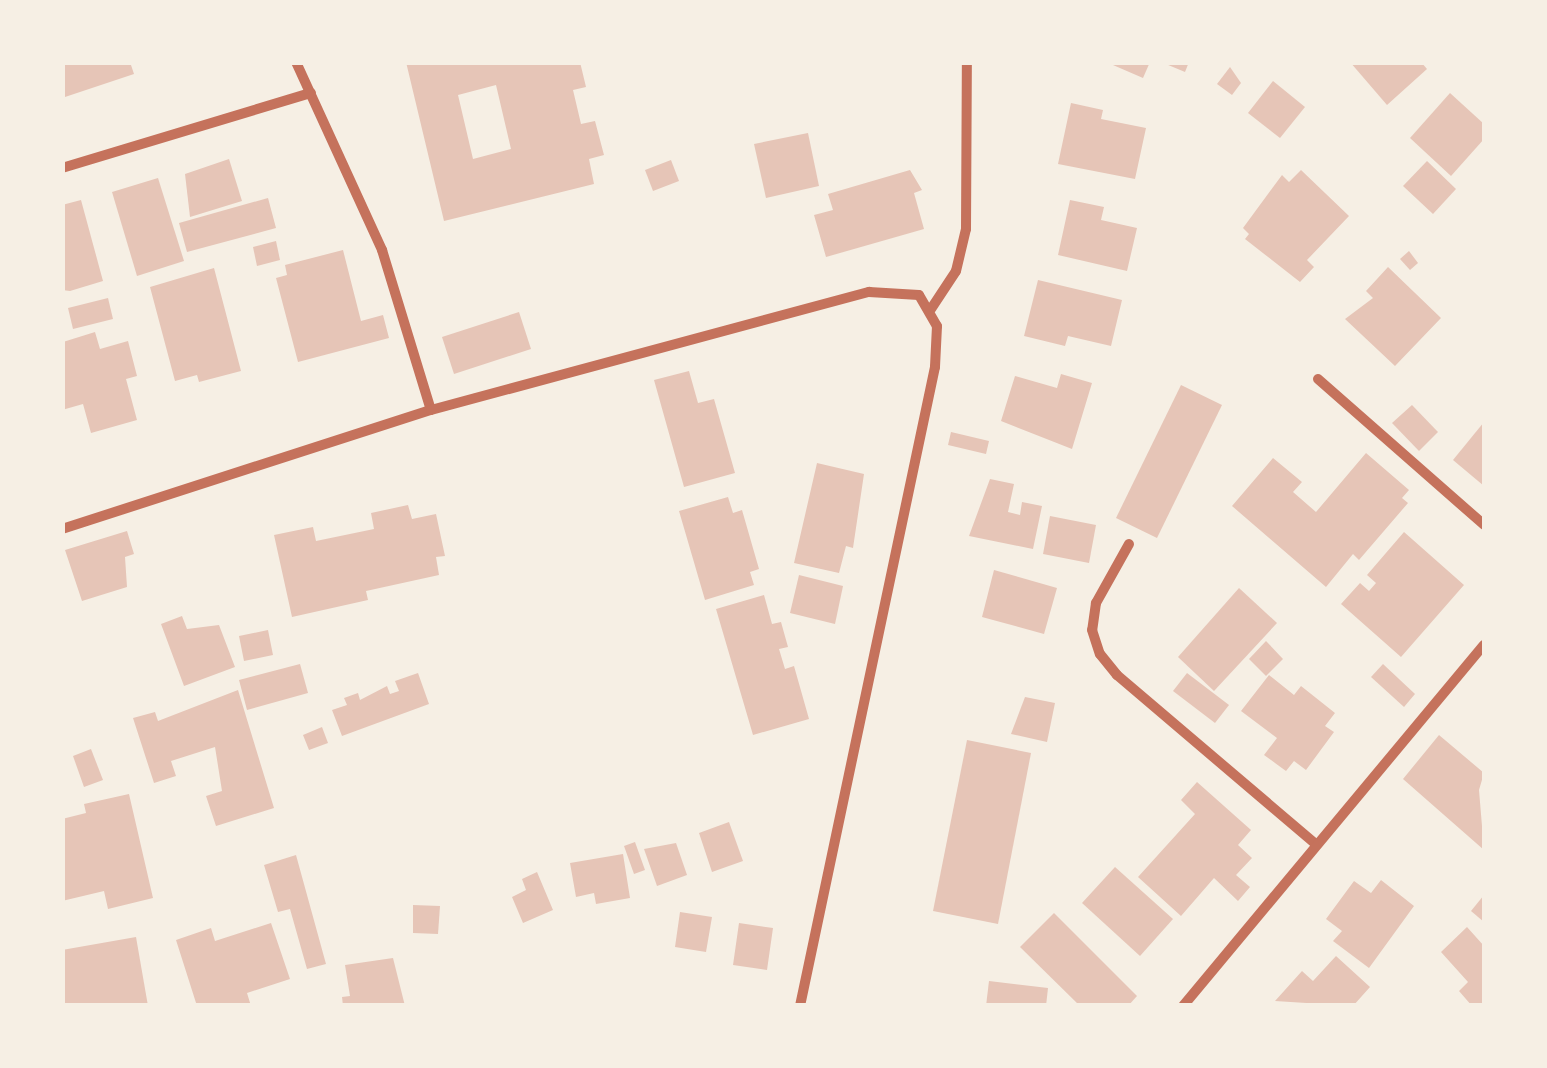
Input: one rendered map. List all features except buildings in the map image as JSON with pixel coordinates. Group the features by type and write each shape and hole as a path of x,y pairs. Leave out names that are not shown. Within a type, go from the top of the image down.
{"street":[{"path":"296,62 382,250 431,410"},
{"path":"931,309 956,271 966,230 967,62"},
{"path":"62,168 311,94"},
{"path":"62,529 431,410 870,292 919,295 931,309 935,367 800,1006"},
{"path":"1318,379 1484,524"},
{"path":"1129,544 1096,603 1092,630 1100,654 1117,676 1317,845"},
{"path":"1183,1006 1484,645"}]}
